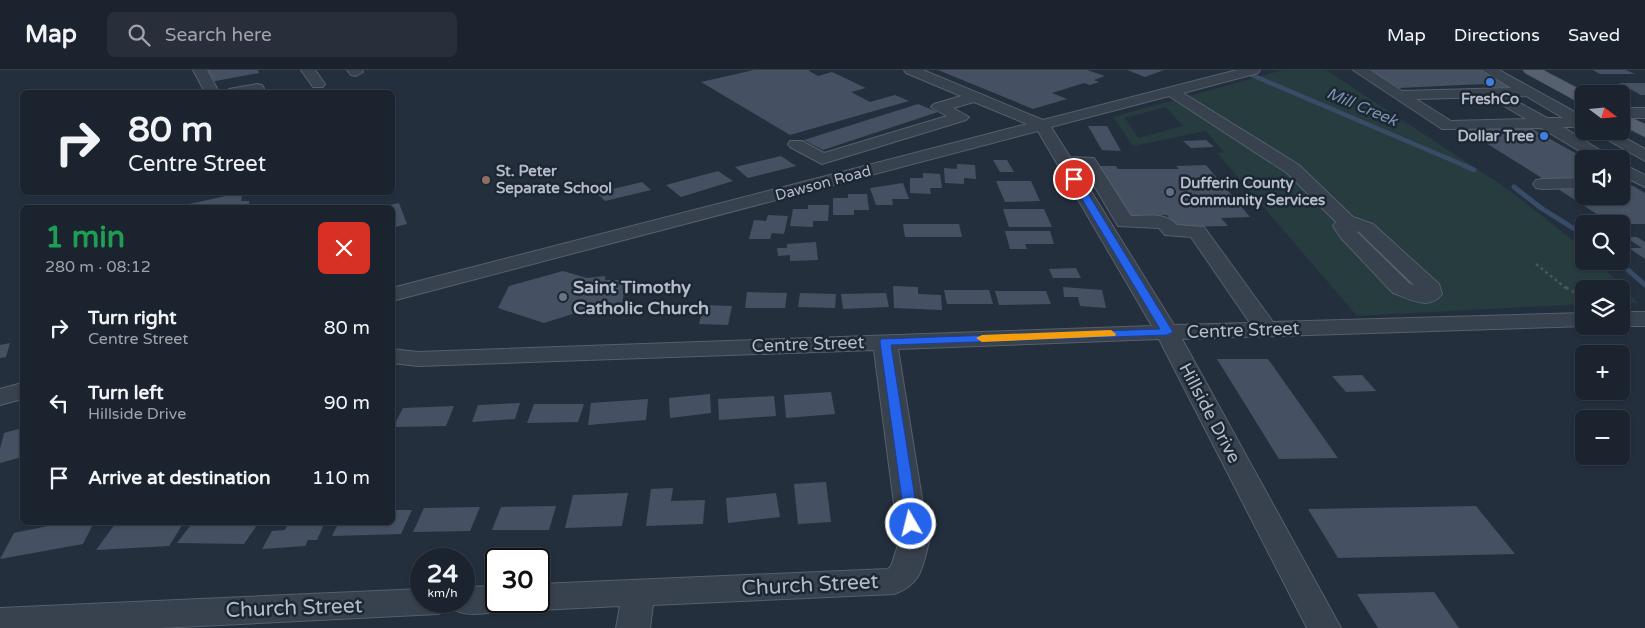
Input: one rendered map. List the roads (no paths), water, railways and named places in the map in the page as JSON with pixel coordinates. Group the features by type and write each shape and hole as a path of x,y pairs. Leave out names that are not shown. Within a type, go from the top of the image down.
{"main road":[{"path":"1531,70 1575,93"},
{"path":"1630,122 1645,131"}],"street":[{"path":"200,70 211,90"},
{"path":"308,70 318,84"},
{"path":"911,70 1042,125"},
{"name":"Dawson Road","path":"395,294 1253,70"},
{"path":"1360,70 1448,126 1575,122"},
{"path":"1489,70 1575,118"},
{"path":"246,90 257,88"},
{"path":"1172,92 1293,169 1346,221 1343,226 1348,234 1401,288 1425,297 1454,324"},
{"path":"1401,95 1528,92"},
{"path":"1492,93 1590,150"},
{"path":"796,144 822,159 961,117 939,107 974,97"},
{"path":"1630,116 1645,113"},
{"name":"Hillside Drive","path":"1042,125 1167,332 1324,628"},
{"path":"895,137 929,155"},
{"path":"1616,140 1645,156"},
{"path":"1064,162 1088,162 1125,222 1164,222 1172,231 1197,230 1266,329"},
{"path":"1630,173 1645,181"},
{"path":"1630,182 1645,181"},
{"path":"1542,184 1575,183"},
{"path":"1630,319 1645,319"},
{"name":"Centre Street","path":"395,356 418,358 1167,332 1575,320"},
{"name":"Church Street","path":"550,596 894,581 905,573 914,542 885,342"},
{"path":"0,397 20,392"},
{"path":"633,628 639,592"},
{"name":"Church Street","path":"0,622 410,602"}],"waterway":[{"name":"Mill Creek","path":"1240,70 1468,167"},
{"name":"Mill Creek","path":"1465,166 1474,170"},
{"name":"Mill Creek","path":"1514,187 1541,208 1575,229"},
{"name":"Mill Creek","path":"1628,270 1645,285"}],"place":[{"name":"FreshCo","path":"1490,82"},
{"name":"Dollar Tree","path":"1544,136"},
{"name":"St. Peter Separate School","path":"486,180"},
{"name":"Dufferin County Community Services","path":"1170,192"},
{"name":"Saint Timothy Catholic Church","path":"563,297"}]}
